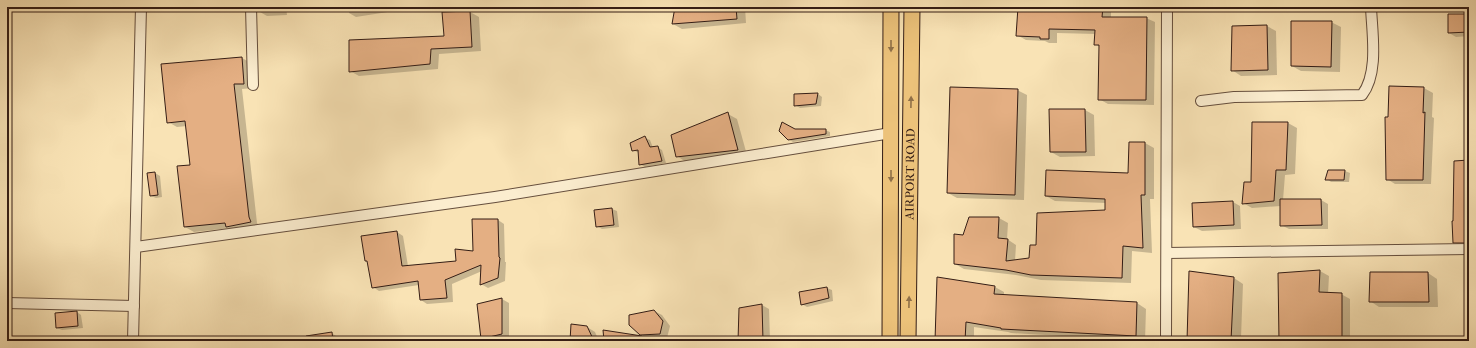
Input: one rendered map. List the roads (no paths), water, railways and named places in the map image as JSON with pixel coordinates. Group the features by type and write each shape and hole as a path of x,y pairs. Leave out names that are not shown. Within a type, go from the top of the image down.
{"highway":[{"name":"AIRPORT ROAD","path":"890,341 891,7"},
{"name":"AIRPORT ROAD","path":"908,341 912,7"}],"street":[{"path":"133,341 141,7"},
{"path":"251,7 253,85"},
{"path":"1166,341 1167,7"},
{"path":"1202,101 1234,97 1362,95 1366,89 1373,68 1371,7"},
{"path":"136,247 495,197 891,133"},
{"path":"1166,253 1469,249"},
{"path":"7,303 134,306"}]}
